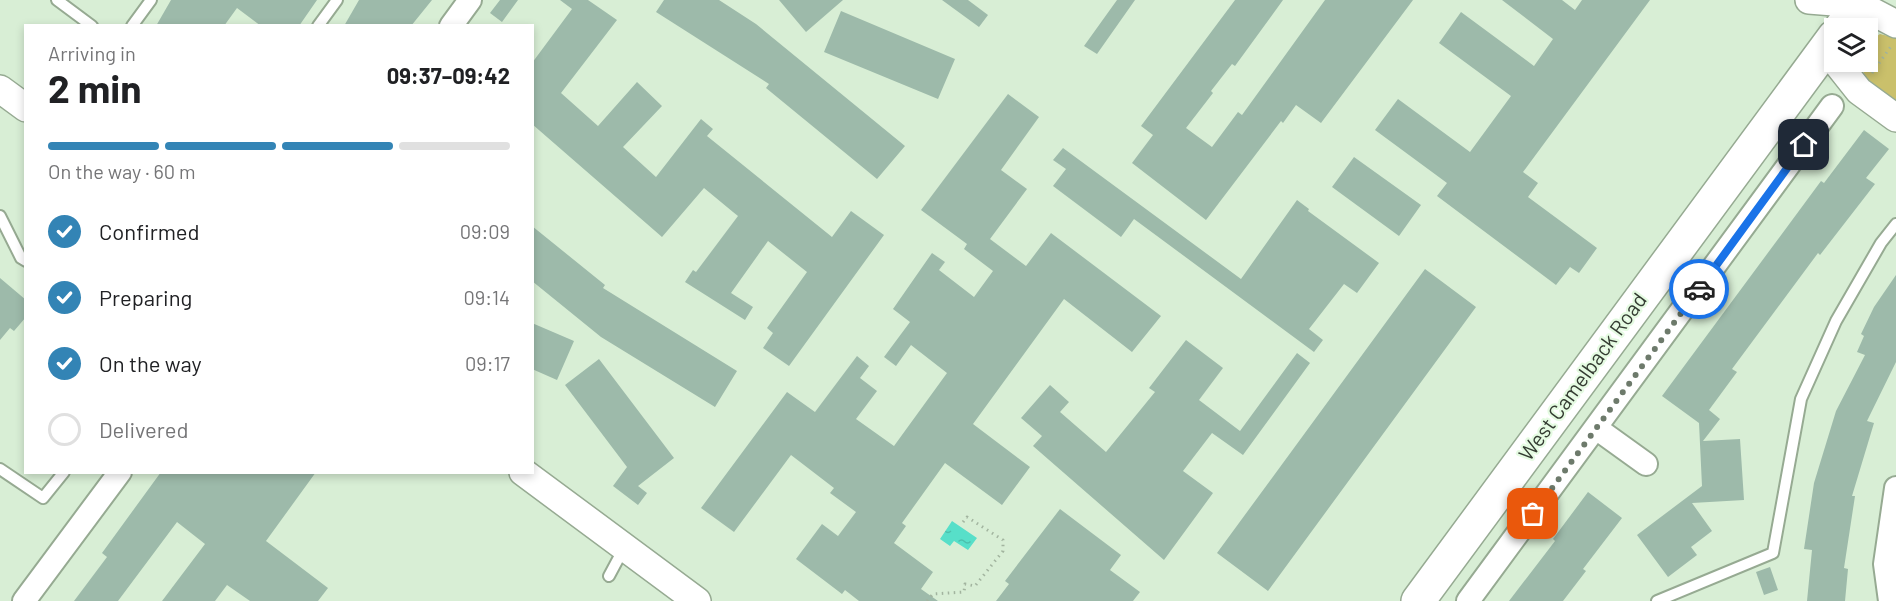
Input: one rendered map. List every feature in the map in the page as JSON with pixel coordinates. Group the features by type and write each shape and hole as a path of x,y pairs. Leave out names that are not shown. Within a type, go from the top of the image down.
{"main road":[{"name":"West Camelback Road","path":"1418,601 1824,58"}],"street":[{"path":"452,24 470,0"},
{"path":"1810,1 1826,18"},
{"path":"1810,1 1826,18"},
{"path":"1878,33 1895,32"},
{"path":"1854,72 1859,90 1896,118"},
{"path":"0,89 24,107"},
{"name":"West Camelback Road","path":"1468,601 1832,106"},
{"path":"1596,428 1646,464"},
{"path":"24,601 119,474"},
{"path":"526,474 697,601"},
{"path":"1890,601 1885,564 1896,488"}],"lane":[{"path":"57,0 89,24"},
{"path":"133,24 151,0"},
{"path":"319,24 337,0"},
{"path":"0,216 24,260"},
{"path":"1657,601 1773,553 1801,399 1836,321 1881,243 1896,224"},
{"path":"0,469 43,498 62,474"},
{"path":"609,576 624,548"}],"path":[{"path":"1866,82 1895,32"},
{"path":"927,601 933,594 964,592 965,584 975,586 1004,551 1003,540 967,517 963,522"}],"shaded area":[{"path":"1878,35 1896,38 1896,103 1867,79 1863,72 1878,72"}],"water":[{"path":"952,521 977,538 968,550 954,541 950,546 940,539"}],"building":[{"path":"171,0 317,0 300,24 258,24 237,8 225,24 157,24"},
{"path":"359,0 432,0 413,24 345,24"},
{"path":"500,0 518,0 502,22 490,13"},
{"path":"560,0 588,0 617,20 561,93 598,126 637,82 662,106 623,147 656,177 701,119 713,129 707,136 832,237 851,211 884,235 789,366 763,348 773,333 767,328 807,272 768,241 731,293 753,307 745,320 685,282 693,270 696,272 738,216 704,188 662,237 534,126 534,60 572,9"},
{"path":"664,0 719,0 756,24 905,146 877,179 766,88 769,84 656,12"},
{"path":"779,0 843,0 806,32"},
{"path":"942,0 968,0 988,15 979,27"},
{"path":"1117,0 1135,0 1097,54 1084,46"},
{"path":"1235,0 1283,0 1235,66 1232,64 1211,91 1213,93 1186,128 1212,147 1238,112 1242,115 1325,0 1413,0 1321,123 1296,105 1283,123 1281,121 1206,220 1132,163 1153,135 1141,126"},
{"path":"1502,0 1562,0 1575,10 1582,0 1650,0 1523,172 1538,183 1528,197 1597,248 1579,273 1570,267 1556,285 1437,196 1447,183 1375,130 1398,99 1470,152 1511,96 1439,43 1461,12 1534,66 1553,39"},
{"path":"841,11 955,59 938,99 824,52"},
{"path":"1008,94 1039,117 1001,170 1027,189 990,239 1026,266 1051,233 1161,316 1132,352 1064,299 973,424 1030,467 1002,505 945,463 902,523 906,526 894,543 933,572 921,589 938,601 859,601 845,590 842,594 796,559 822,524 838,536 856,512 830,493 834,488 791,455 734,532 701,508 787,392 815,412 857,356 869,366 860,378 877,391 856,419 894,446 947,373 911,345 896,366 884,357 910,322 893,309 932,253 945,262 939,270 974,297 993,271 964,249 967,244 921,210"},
{"path":"1864,130 1889,149 1866,178 1875,184 1820,255 1818,253 1732,369 1737,372 1709,410 1720,419 1703,441 1740,439 1744,500 1692,503 1712,531 1691,547 1697,555 1668,577 1637,535 1702,486 1699,423 1662,396 1821,181 1824,183"},
{"path":"1063,148 1241,279 1297,200 1309,209 1308,211 1379,263 1357,293 1344,284 1309,329 1323,340 1314,352 1134,219 1121,237 1053,186 1066,169 1053,160"},
{"path":"1354,157 1421,205 1399,236 1332,187"},
{"path":"534,228 605,285 603,288 737,371 715,407 601,337 534,283"},
{"path":"1425,269 1476,307 1268,591 1217,553"},
{"path":"1896,275 1896,362 1867,421 1874,423 1852,496 1855,496 1844,568 1848,569 1845,601 1807,601 1812,550 1804,549 1814,483 1836,411 1865,355 1857,352 1864,336 1861,334 1874,307"},
{"path":"0,278 24,298 24,319 14,331 10,328 0,340"},
{"path":"534,324 574,341 557,380 534,370"},
{"path":"1186,340 1223,368 1199,400 1240,431 1297,353 1310,363 1243,455 1212,433 1183,471 1213,493 1164,560 1033,446 1042,436 1021,418 1050,385 1069,402 1060,412 1106,452 1155,392 1149,388"},
{"path":"599,359 674,458 638,486 647,493 638,505 613,486 627,467 565,385"},
{"path":"160,474 315,474 266,541 328,588 318,601 250,601 227,585 215,601 162,601 205,544 177,522 118,601 74,601 107,557 102,553"},
{"path":"1588,492 1622,518 1583,569 1586,571 1563,601 1509,601 1555,541 1553,539"},
{"path":"1060,509 1121,555 1110,570 1140,592 1133,601 996,601 1009,584 1005,581"},
{"path":"1770,567 1778,590 1764,595 1756,572"}],"way so far":[{"path":"1533,514 1699,289"}],"route":[{"path":"1699,289 1804,145"}]}
